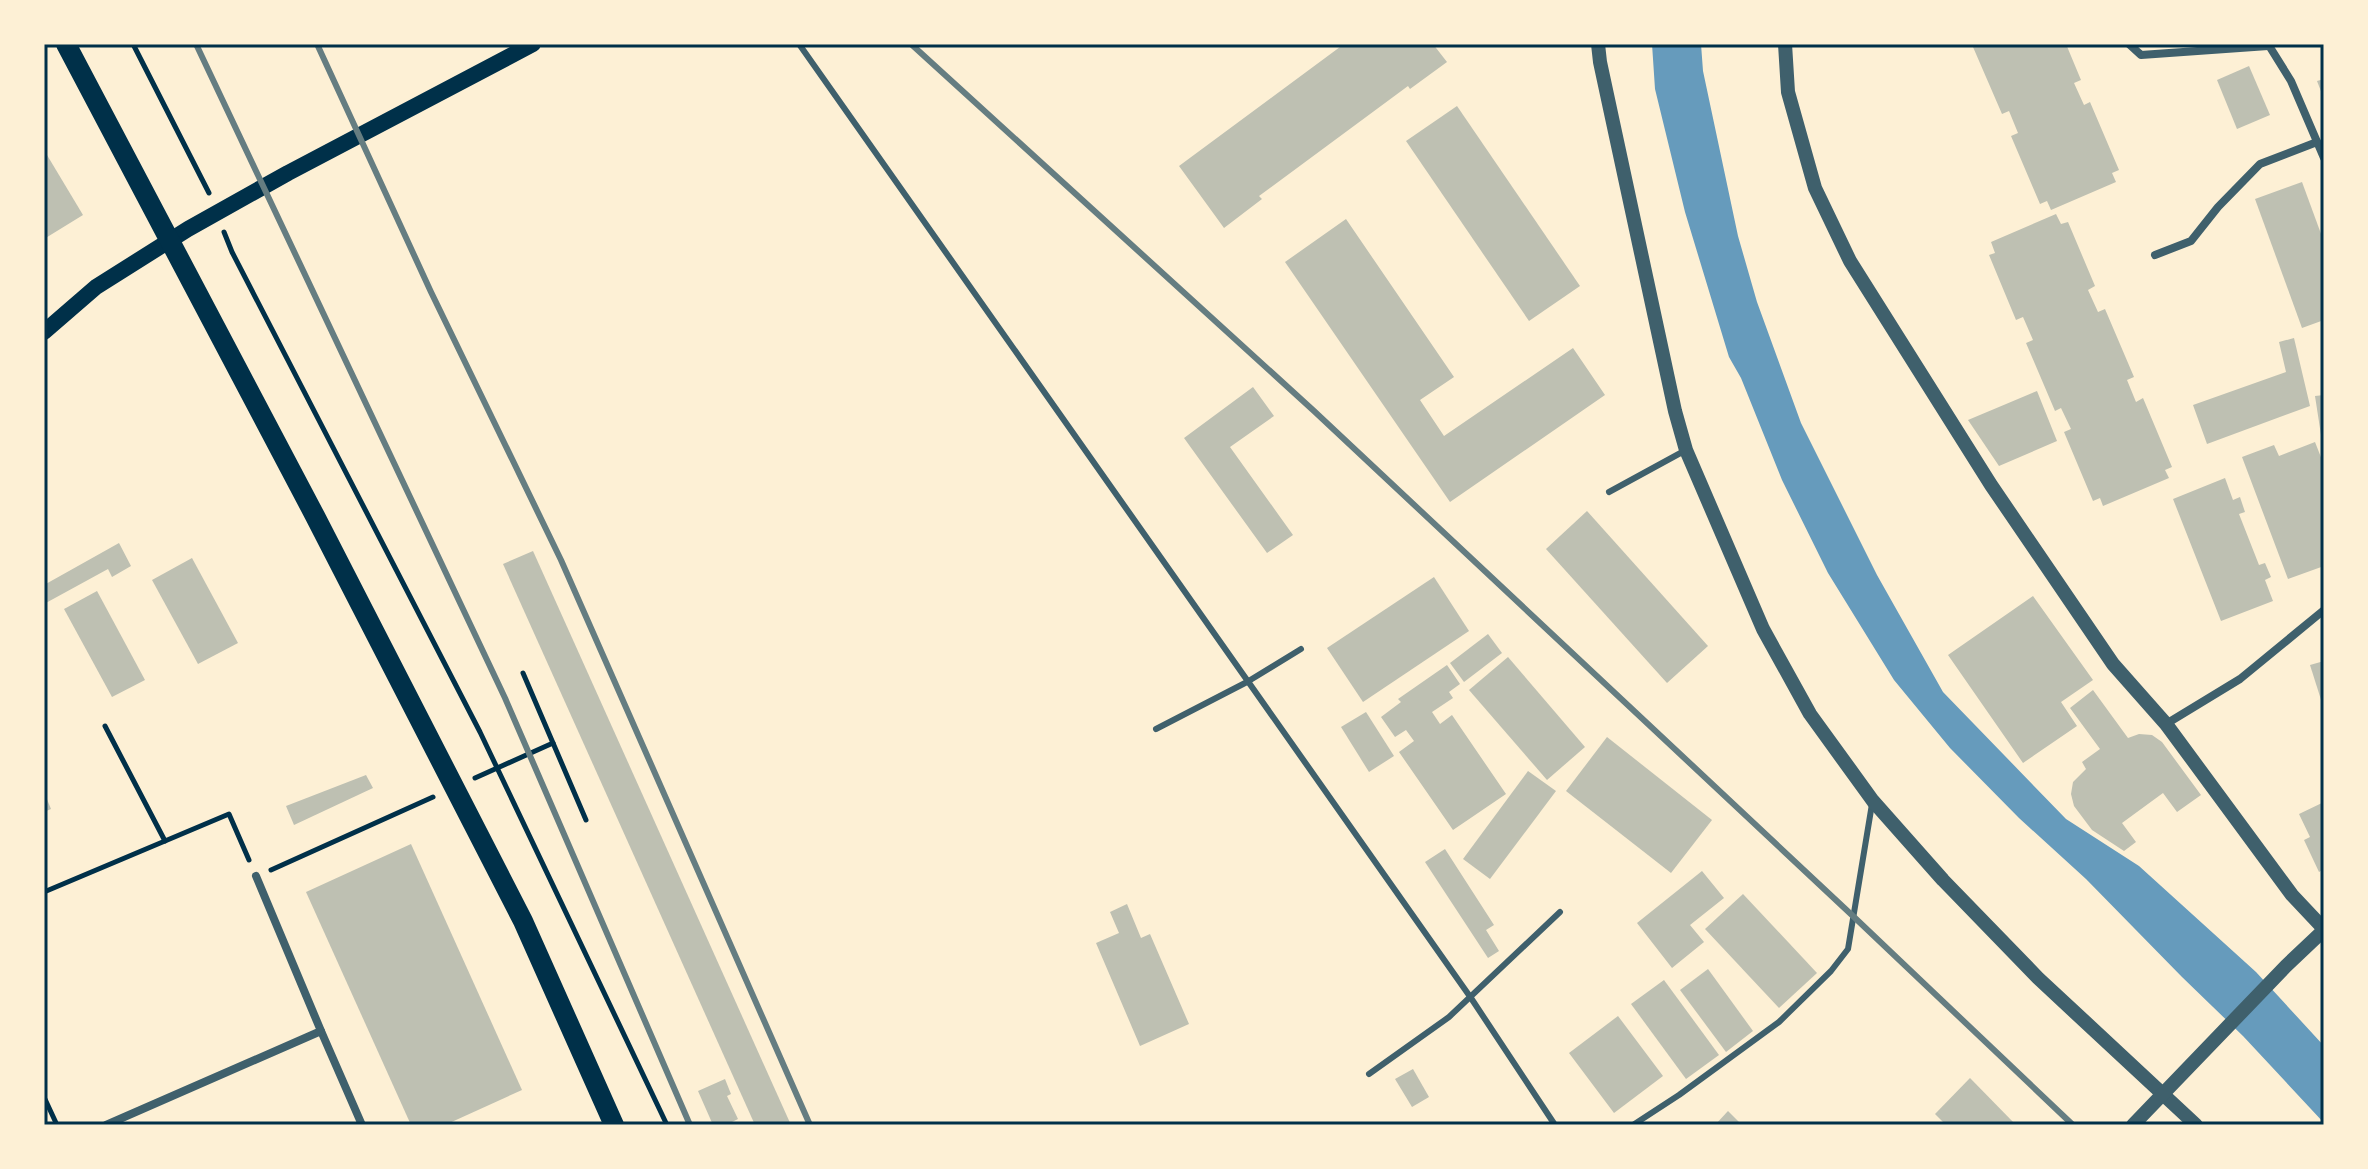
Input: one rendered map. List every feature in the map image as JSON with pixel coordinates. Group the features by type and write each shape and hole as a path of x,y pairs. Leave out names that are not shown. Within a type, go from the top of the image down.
{"main road":[{"path":"66,44 315,516 516,907 614,1125"},
{"path":"44,332 96,287 188,229 533,44"}],"street":[{"path":"1598,44 1665,366 1686,450 1763,629 1810,714 1873,801 1943,880 2038,978 2196,1125"},
{"path":"1785,44 1788,92 1815,188 1850,261 1999,498 2113,664 2166,724 2292,895 2324,930 2133,1125"},
{"path":"2129,44 2141,55 2268,45 2291,81 2324,158"},
{"path":"2155,255 2191,241 2218,207 2260,164 2317,142"},
{"path":"2166,724 2240,679 2324,610"},
{"path":"256,876 362,1125"},
{"path":"106,1125 321,1031"}],"lane":[{"path":"799,44 1471,998 1555,1125"},
{"path":"1609,492 1686,450"},
{"path":"1156,729 1247,682 1301,649"},
{"path":"1633,1125 1779,1022 1831,971 1848,949 1873,801"},
{"path":"1369,1074 1449,1017 1560,912"}],"path":[{"path":"133,44 209,194"},
{"path":"221,223 232,252 480,732 667,1125"},
{"path":"523,673 586,820"},
{"path":"105,726 165,841"},
{"path":"44,892 229,814 256,876 395,814"},
{"path":"44,1097 57,1125"}],"water":[{"path":"1652,44 1701,44 1703,71 1738,236 1757,302 1801,423 1877,575 1943,692 2066,819 2139,866 2256,972 2324,1046 2324,1123 2243,1036 1950,748 1894,680 1828,573 1782,480 1741,378 1729,357 1685,212 1655,89"}],"building":[{"path":"1344,44 1433,44 1447,62 1410,89 1408,86 1259,196 1262,199 1224,228 1179,166"},
{"path":"1980,44 2066,44 2081,80 2074,83 2084,105 2090,102 2119,170 2112,173 2116,182 2051,210 2047,201 2040,204 2011,136 2018,133 2009,111 2002,114 1973,47"},
{"path":"2249,66 2270,115 2237,129 2217,80"},
{"path":"2324,79 2324,99 2317,81"},
{"path":"1457,106 1580,286 1529,321 1406,141"},
{"path":"44,150 83,215 44,239"},
{"path":"2302,182 2324,242 2324,320 2302,328 2255,199"},
{"path":"2056,214 2061,224 2068,222 2095,286 2088,290 2098,312 2105,309 2134,377 2127,380 2136,402 2143,398 2172,467 2165,470 2169,478 2103,506 2100,498 2093,501 2064,432 2071,429 2061,408 2055,411 2026,343 2033,340 2023,317 2016,320 1989,255 1995,253 1991,242"},
{"path":"1346,219 1454,377 1420,400 1444,436 1573,348 1605,395 1450,502 1285,262"},
{"path":"2294,338 2310,406 2207,444 2193,405 2286,372 2279,342"},
{"path":"1253,387 1274,416 1230,447 1293,535 1267,553 1184,438"},
{"path":"2037,391 2057,441 1999,466 1968,420"},
{"path":"2324,395 2324,435 2321,435 2315,396"},
{"path":"2315,442 2324,465 2324,566 2288,579 2242,457 2274,445 2279,456"},
{"path":"2225,478 2233,500 2240,497 2245,512 2239,514 2259,565 2265,563 2271,577 2265,580 2273,601 2221,621 2173,499"},
{"path":"1587,511 1708,646 1667,683 1546,549"},
{"path":"119,543 131,566 112,577 108,569 44,604 44,585"},
{"path":"533,551 791,1125 755,1125 503,564"},
{"path":"192,558 238,643 198,664 152,580"},
{"path":"1434,577 1469,631 1363,702 1327,648"},
{"path":"97,591 145,680 112,697 64,609"},
{"path":"2033,596 2093,680 2061,702 2077,726 2023,763 1948,655"},
{"path":"1488,634 1502,653 1464,682 1450,663"},
{"path":"1508,657 1585,747 1547,780 1469,690"},
{"path":"2324,661 2324,706 2323,706 2310,665"},
{"path":"1447,665 1460,684 1449,692 1453,698 1432,712 1440,724 1452,715 1506,794 1453,830 1399,752 1414,741 1406,730 1395,737 1381,717 1401,702 1398,699"},
{"path":"2093,690 2128,738 2139,734 2152,735 2162,742 2201,795 2177,812 2163,793 2122,823 2136,842 2124,851 2092,830 2074,806 2071,794 2073,782 2086,769 2082,762 2100,749 2070,708"},
{"path":"1366,712 1394,756 1369,772 1341,727"},
{"path":"1607,737 1712,820 1671,873 1566,791"},
{"path":"1528,771 1556,791 1490,879 1463,859"},
{"path":"366,775 373,788 294,825 286,806"},
{"path":"44,792 51,809 44,812"},
{"path":"2324,802 2324,869 2319,872 2304,840 2310,837 2299,814"},
{"path":"411,844 522,1090 445,1125 411,1125 306,892"},
{"path":"1445,849 1494,925 1486,930 1499,951 1488,958 1425,862"},
{"path":"1702,871 1724,898 1690,925 1704,942 1672,968 1637,923"},
{"path":"1743,894 1817,973 1779,1008 1705,929"},
{"path":"1127,904 1141,938 1150,934 1189,1024 1140,1046 1096,943 1119,933 1110,912"},
{"path":"1708,969 1753,1031 1726,1052 1680,990"},
{"path":"1664,980 1719,1055 1686,1079 1631,1004"},
{"path":"1618,1016 1663,1076 1614,1113 1569,1053"},
{"path":"1413,1069 1429,1097 1412,1107 1395,1079"},
{"path":"1970,1078 2016,1125 1946,1125 1935,1114"},
{"path":"725,1079 731,1094 727,1096 738,1119 726,1125 713,1125 698,1091"},
{"path":"1728,1111 1742,1125 1715,1125"}],"railway":[{"path":"196,44 505,698 690,1125"},
{"path":"317,44 431,292 561,560 810,1125"},
{"path":"911,44 1314,411 2073,1125"}]}
